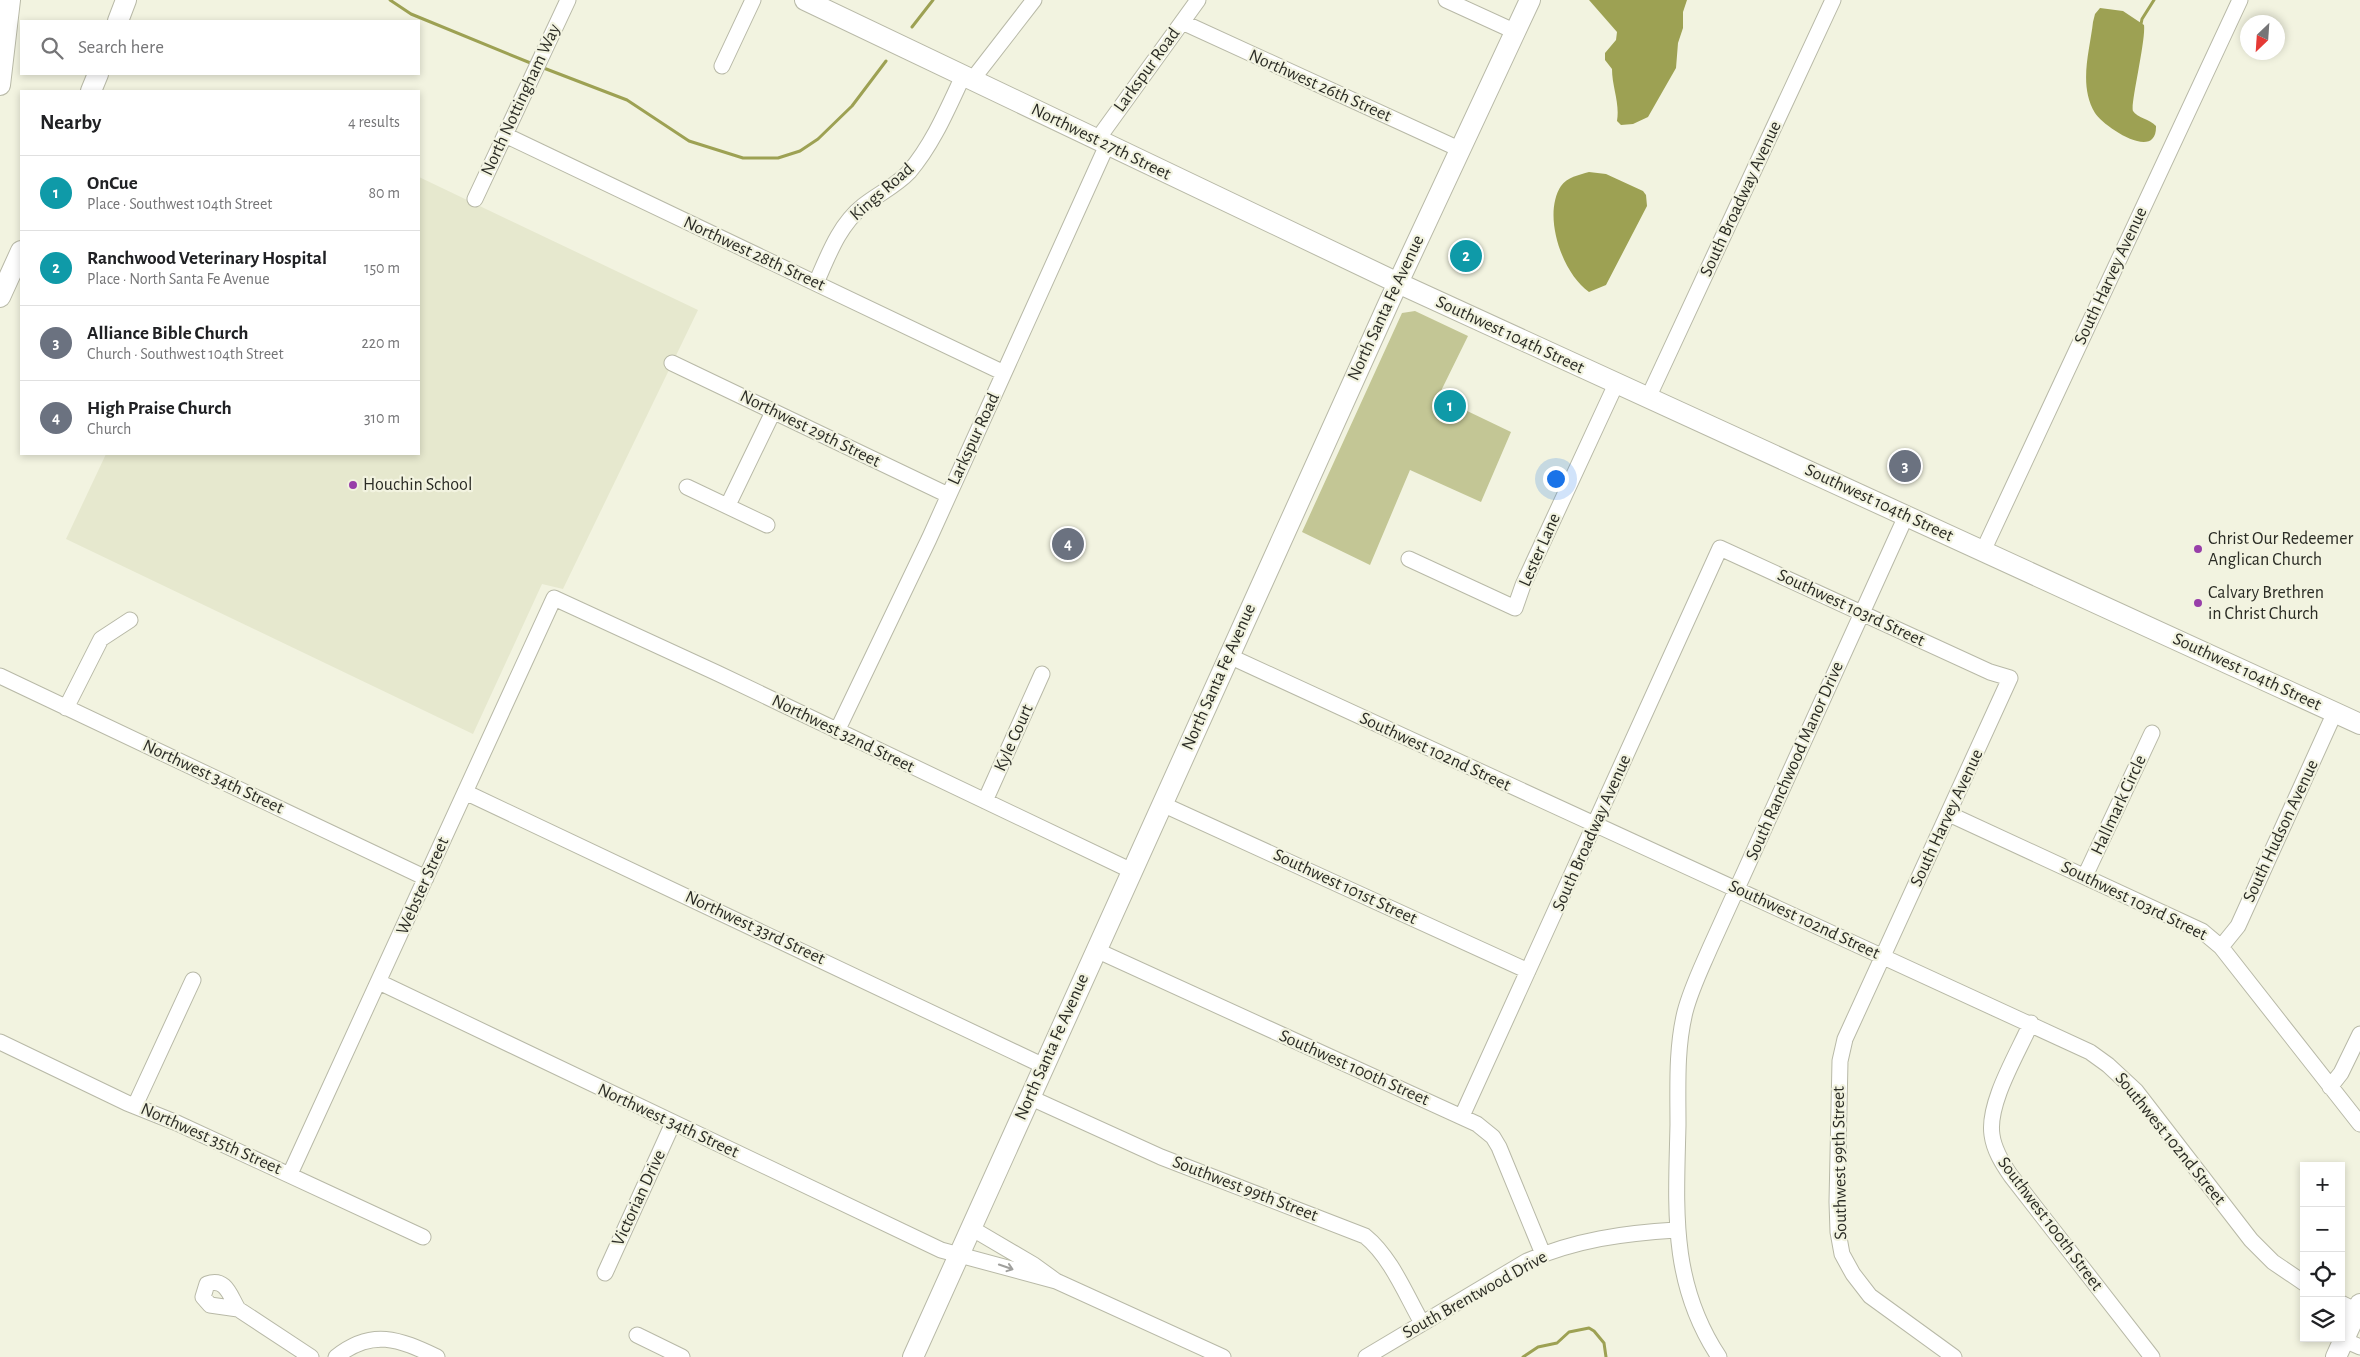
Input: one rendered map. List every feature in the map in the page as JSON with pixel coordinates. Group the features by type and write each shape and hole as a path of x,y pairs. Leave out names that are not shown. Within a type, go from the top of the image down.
{"main road":[{"path":"0,85 10,0"},
{"path":"118,20 126,0"},
{"name":"Northwest 27th Street","path":"805,0 829,5 967,78 1398,283"},
{"name":"North Santa Fe Avenue","path":"913,1357 1398,283 1530,0"},
{"path":"91,90 98,75"},
{"path":"0,297 20,253"},
{"name":"Southwest 104th Street","path":"1398,283 2360,724"},
{"path":"2346,1348 2353,1306"}],"street":[{"name":"North Nottingham Way","path":"475,199 568,0"},
{"path":"722,66 753,0"},
{"name":"Kings Road","path":"816,283 837,238 851,217 902,179 917,162 967,78 1034,0"},
{"name":"Larkspur Road","path":"837,731 1004,373 1102,142 1198,0"},
{"path":"1446,0 1516,32"},
{"name":"South Broadway Avenue","path":"1648,398 1833,0"},
{"name":"South Harvey Avenue","path":"1983,551 2240,0"},
{"name":"Northwest 26th Street","path":"1182,22 1459,149"},
{"name":"Northwest 28th Street","path":"505,135 1004,373"},
{"name":"Northwest 29th Street","path":"672,363 948,495"},
{"name":"Lester Lane","path":"1409,559 1515,608 1523,585 1616,384"},
{"path":"728,505 773,412"},
{"path":"687,487 767,525"},
{"name":"South Ranchwood Manor Drive","path":"1719,1357 1704,1330 1689,1294 1676,1230 1675,1187 1681,1032 1696,980 1906,516"},
{"name":"South Broadway Avenue","path":"1462,1116 1720,548"},
{"name":"Southwest 103rd Street","path":"1720,548 1990,672 2010,678"},
{"name":"Northwest 32nd Street","path":"554,598 1132,871"},
{"name":"Webster Street","path":"290,1174 554,598"},
{"path":"66,708 101,639 130,620"},
{"name":"Southwest 102nd Street","path":"1229,656 2090,1052 2127,1081 2251,1240 2273,1262 2300,1280"},
{"name":"Kyle Court","path":"984,801 1042,674"},
{"name":"Northwest 34th Street","path":"0,676 426,878"},
{"name":"South Harvey Avenue","path":"1883,956 2010,678"},
{"name":"South Hudson Avenue","path":"2221,947 2238,926 2335,712"},
{"name":"Hallmark Circle","path":"2085,876 2152,733"},
{"name":"Northwest 33rd Street","path":"466,792 1044,1066"},
{"name":"Southwest 101st Street","path":"1162,804 1528,971"},
{"name":"Southwest 103rd Street","path":"1949,814 2195,926 2221,947 2360,1124"},
{"name":"Southwest 100th Street","path":"1096,950 1462,1116 1486,1130 1499,1147 1543,1254"},
{"name":"Southwest 99th Street","path":"1883,956 1845,1040 1840,1061 1837,1202 1840,1243 1846,1263 1870,1296 1954,1357"},
{"path":"137,1106 138,1099 193,980"},
{"name":"Northwest 34th Street","path":"379,982 941,1250 1056,1281"},
{"name":"Southwest 100th Street","path":"2030,1023 1992,1116 1992,1135 1998,1156 2011,1176 2152,1357"},
{"path":"2330,1087 2344,1067 2360,1034"},
{"name":"Northwest 35th Street","path":"0,1042 290,1174 423,1237"},
{"name":"Southwest 99th Street","path":"1030,1097 1161,1157 1365,1236 1377,1247 1389,1265 1422,1323"},
{"name":"Victorian Drive","path":"605,1273 674,1123"},
{"path":"971,1228 1034,1265 1056,1281 1223,1357"},
{"name":"South Brentwood Drive","path":"1366,1357 1543,1254 1602,1237 1676,1230"},
{"path":"238,1309 311,1357"},
{"path":"637,1335 682,1357"},
{"path":"336,1357 356,1344 381,1338 405,1343 437,1357"}],"shaded area":[{"path":"1589,0 1687,0 1683,12 1683,28 1678,43 1676,68 1648,117 1633,124 1621,125 1617,121 1618,114 1612,69 1605,60 1605,53 1616,40 1617,32"},
{"path":"2100,8 2123,11 2144,25 2133,111 2156,126 2154,137 2148,141 2139,142 2118,133 2100,119 2090,102 2087,91 2086,68 2093,22 2095,14"},
{"path":"1589,172 1606,174 1643,191 1646,195 1647,206 1606,285 1589,292 1579,283 1563,258 1554,227 1554,212 1556,198 1566,180"},
{"name":"Houchin School","path":"420,177 698,310 563,589 542,584 473,734 66,539 106,455 420,455"},
{"path":"1415,311 1468,336 1438,397 1511,432 1481,502 1410,470 1370,565 1302,532 1402,313"}],"waterway":[{"path":"390,0 411,14 533,64"},
{"path":"912,27 933,0"},
{"path":"2141,24 2142,19 2154,0"},
{"path":"541,67 627,100 689,141 743,158 778,158 800,151 818,139 852,106 886,61"},
{"path":"1523,1357 1538,1347 1557,1343 1569,1332 1589,1328 1604,1343 1606,1357"}],"place":[{"name":"Ranchwood Veterinary Hospital","path":"1466,256"},
{"name":"OnCue","path":"1450,406"},
{"name":"Alliance Bible Church","path":"1905,466"},
{"name":"Houchin School","path":"353,485"},
{"name":"High Praise Church","path":"1068,544"},
{"name":"Christ Our Redeemer Anglican Church","path":"2198,549"},
{"name":"Calvary Brethren in Christ Church","path":"2198,603"}]}
